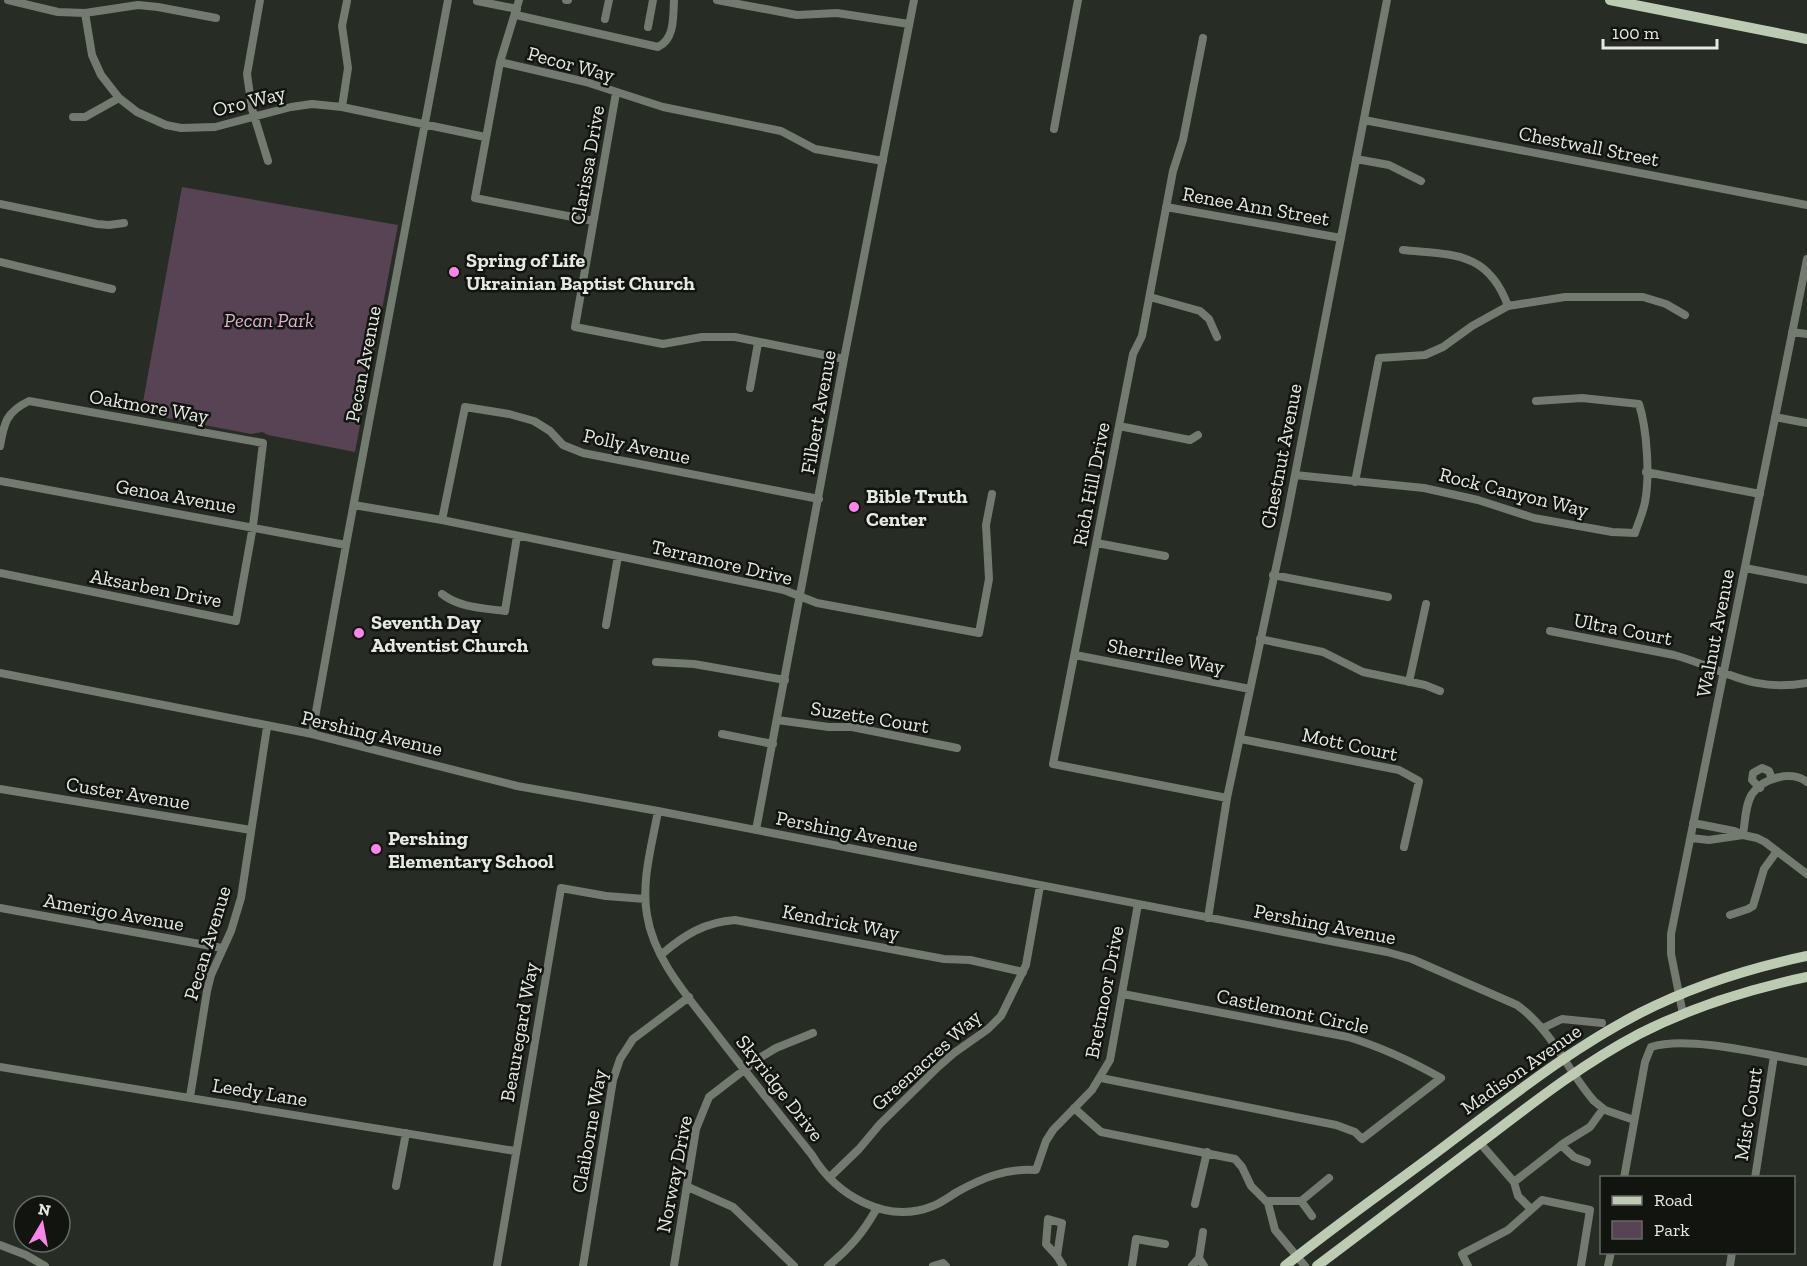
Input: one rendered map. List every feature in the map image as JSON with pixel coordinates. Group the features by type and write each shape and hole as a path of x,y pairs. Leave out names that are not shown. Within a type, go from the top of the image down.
{"main road":[{"path":"1610,0 1807,39"},
{"name":"Madison Avenue","path":"1286,1266 1564,1058 1617,1025 1679,995 1744,971 1807,956"},
{"name":"Madison Avenue","path":"1317,1266 1574,1073 1622,1044 1683,1014 1744,992 1807,977"}],"street":[{"path":"8,0 58,12 85,13 138,5 216,18"},
{"path":"260,0 247,74 255,117 268,161"},
{"name":"Pecan Avenue","path":"312,734 448,0"},
{"path":"605,19 609,0"},
{"path":"648,27 653,0"},
{"path":"477,1 518,8 658,47 665,44 671,33 674,0"},
{"path":"717,0 796,15 837,13 909,24"},
{"name":"Filbert Avenue","path":"756,830 844,358 914,0"},
{"path":"1054,129 1078,0"},
{"name":"Chestnut Avenue","path":"1208,918 1227,798 1295,475 1387,0"},
{"path":"342,107 348,68 342,26 347,1"},
{"path":"500,62 510,26 518,8"},
{"name":"Oro Way","path":"85,13 89,44 95,65 119,98 152,120 181,128 215,127 312,104 342,107 485,137"},
{"name":"Rich Hill Drive","path":"1203,38 1183,140 1166,207 1142,336 1133,354 1053,764 1227,798"},
{"name":"Pecor Way","path":"593,221 475,198 500,62 586,82 663,107 781,131 815,149 883,161"},
{"name":"Clarissa Drive","path":"616,93 575,327 663,344 718,336 735,337 844,358"},
{"path":"73,117 85,117 119,98"},
{"name":"Chestwall Street","path":"1364,120 1807,205"},
{"path":"1356,159 1389,165 1421,181"},
{"path":"0,204 97,224 124,223"},
{"name":"Renee Ann Street","path":"1166,207 1341,238"},
{"path":"1403,250 1458,255 1471,261 1491,276 1508,306"},
{"name":"Walnut Avenue","path":"1683,1014 1670,941 1807,259"},
{"path":"0,262 112,289"},
{"path":"1354,482 1379,358 1416,357 1436,351 1472,326 1508,306 1565,297 1627,296 1656,301 1685,315"},
{"path":"1150,297 1200,311 1209,319 1217,337"},
{"path":"1792,332 1807,334"},
{"path":"750,388 758,343"},
{"name":"Rock Canyon Way","path":"1295,475 1424,488 1479,500 1534,518 1612,532 1635,533 1646,499 1645,434 1639,404 1582,398 1536,401"},
{"name":"Oakmore Way","path":"0,446 4,422 16,409 29,401 263,443"},
{"name":"Polly Avenue","path":"442,520 465,407 509,414 534,421 550,431 563,445 583,453 819,499"},
{"path":"1775,417 1807,423"},
{"path":"1119,426 1190,440 1198,435"},
{"name":"Aksarben Drive","path":"0,573 236,621 253,526 263,443"},
{"path":"1646,472 1760,494"},
{"name":"Genoa Avenue","path":"0,481 346,545"},
{"name":"Terramore Drive","path":"354,505 442,520 784,590 817,603 979,633 989,579 986,525 992,494"},
{"path":"442,594 452,602 459,604 505,611 517,536"},
{"path":"1097,543 1165,556"},
{"path":"606,625 618,556"},
{"path":"1745,568 1807,580"},
{"path":"1273,575 1388,597"},
{"path":"1409,682 1426,604"},
{"name":"Ultra Court","path":"1550,631 1674,655 1724,672 1739,680 1771,686 1807,683"},
{"path":"1260,639 1323,652 1363,672 1440,691"},
{"name":"Sherrilee Way","path":"1075,655 1250,689"},
{"path":"656,662 694,664 785,680"},
{"name":"Pershing Avenue","path":"0,673 312,734 517,786 658,811 1412,959 1517,1005 1543,1028 1587,1093 1603,1109 1634,1120"},
{"name":"Suzette Court","path":"777,720 829,727 852,727 957,748"},
{"name":"Pecan Avenue","path":"189,1097 207,991 222,948 231,931 241,898 267,726"},
{"path":"722,734 773,744"},
{"name":"Mott Court","path":"1241,739 1399,770 1419,781 1404,847"},
{"path":"1760,788 1752,780 1753,773 1762,768 1769,771 1772,779"},
{"path":"1743,835 1745,814 1752,794 1772,779 1792,776 1802,778 1807,782"},
{"name":"Custer Avenue","path":"0,789 251,830"},
{"name":"Skyridge Drive","path":"658,811 647,871 645,899 650,929 662,954 689,997 812,1155 820,1169 854,1198 877,1208 897,1213 917,1211 935,1205 982,1178 1010,1171 1036,1170"},
{"path":"1693,823 1757,838 1807,874"},
{"path":"1691,838 1709,840 1743,835"},
{"path":"1730,915 1753,906 1764,869 1777,851"},
{"name":"Greenacres Way","path":"830,1177 860,1149 879,1124 938,1067 988,1029 1001,1016 1027,960 1040,886"},
{"name":"Beauregard Way","path":"497,1266 561,888 606,896 645,899"},
{"name":"Bretmoor Drive","path":"1036,1170 1046,1141 1053,1130 1092,1090 1101,1078 1112,1054 1138,904"},
{"name":"Amerigo Avenue","path":"0,908 222,948"},
{"name":"Kendrick Way","path":"662,954 691,931 723,920 735,920 944,959 970,960 1023,972"},
{"name":"Castlemont Circle","path":"1101,1078 1336,1125 1355,1132 1362,1139 1441,1078 1379,1047 1348,1037 1123,994"},
{"name":"Claiborne Way","path":"583,1266 613,1080 620,1059 633,1039 689,997"},
{"path":"1543,1028 1562,1019 1602,1023"},
{"name":"Norway Drive","path":"674,1266 696,1129 709,1097 744,1069 776,1048 813,1032"},
{"path":"1624,1176 1645,1062 1651,1047 1664,1043 1690,1043 1807,1062"},
{"name":"Mist Court","path":"1755,1176 1774,1056"},
{"name":"Leedy Lane","path":"0,1067 515,1151"},
{"path":"1074,1108 1101,1132 1235,1159 1242,1167 1251,1186 1270,1206 1275,1230 1305,1266"},
{"path":"1514,1182 1561,1145 1590,1127 1603,1109"},
{"path":"396,1186 406,1133"},
{"path":"1480,1143 1514,1182 1518,1196 1531,1209"},
{"path":"1561,1145 1574,1157 1587,1162"},
{"path":"1195,1204 1207,1152"},
{"path":"1266,1201 1301,1201 1329,1178"},
{"path":"687,1187 734,1207 794,1266"},
{"path":"1468,1266 1462,1254 1508,1230 1542,1200 1590,1210 1581,1266"},
{"path":"1301,1201 1312,1216"},
{"path":"828,1266 851,1248 867,1227 877,1208"},
{"path":"1192,1266 1199,1258 1203,1232"},
{"path":"1132,1266 1136,1239 1165,1244"},
{"path":"0,1245 26,1255 45,1266"},
{"path":"1058,1256 1064,1266"},
{"path":"1199,1258 1204,1266"},
{"path":"933,1266 943,1263 946,1266"}],"green space":[{"name":"Pecan Park","path":"182,187 398,225 355,452 262,432 251,434 141,413"}],"place":[{"name":"Spring of Life Ukrainian Baptist Church","path":"454,272"},
{"name":"Bible Truth Center","path":"854,507"},
{"name":"Seventh Day Adventist Church","path":"359,633"},
{"name":"Pershing Elementary School","path":"376,849"}]}
